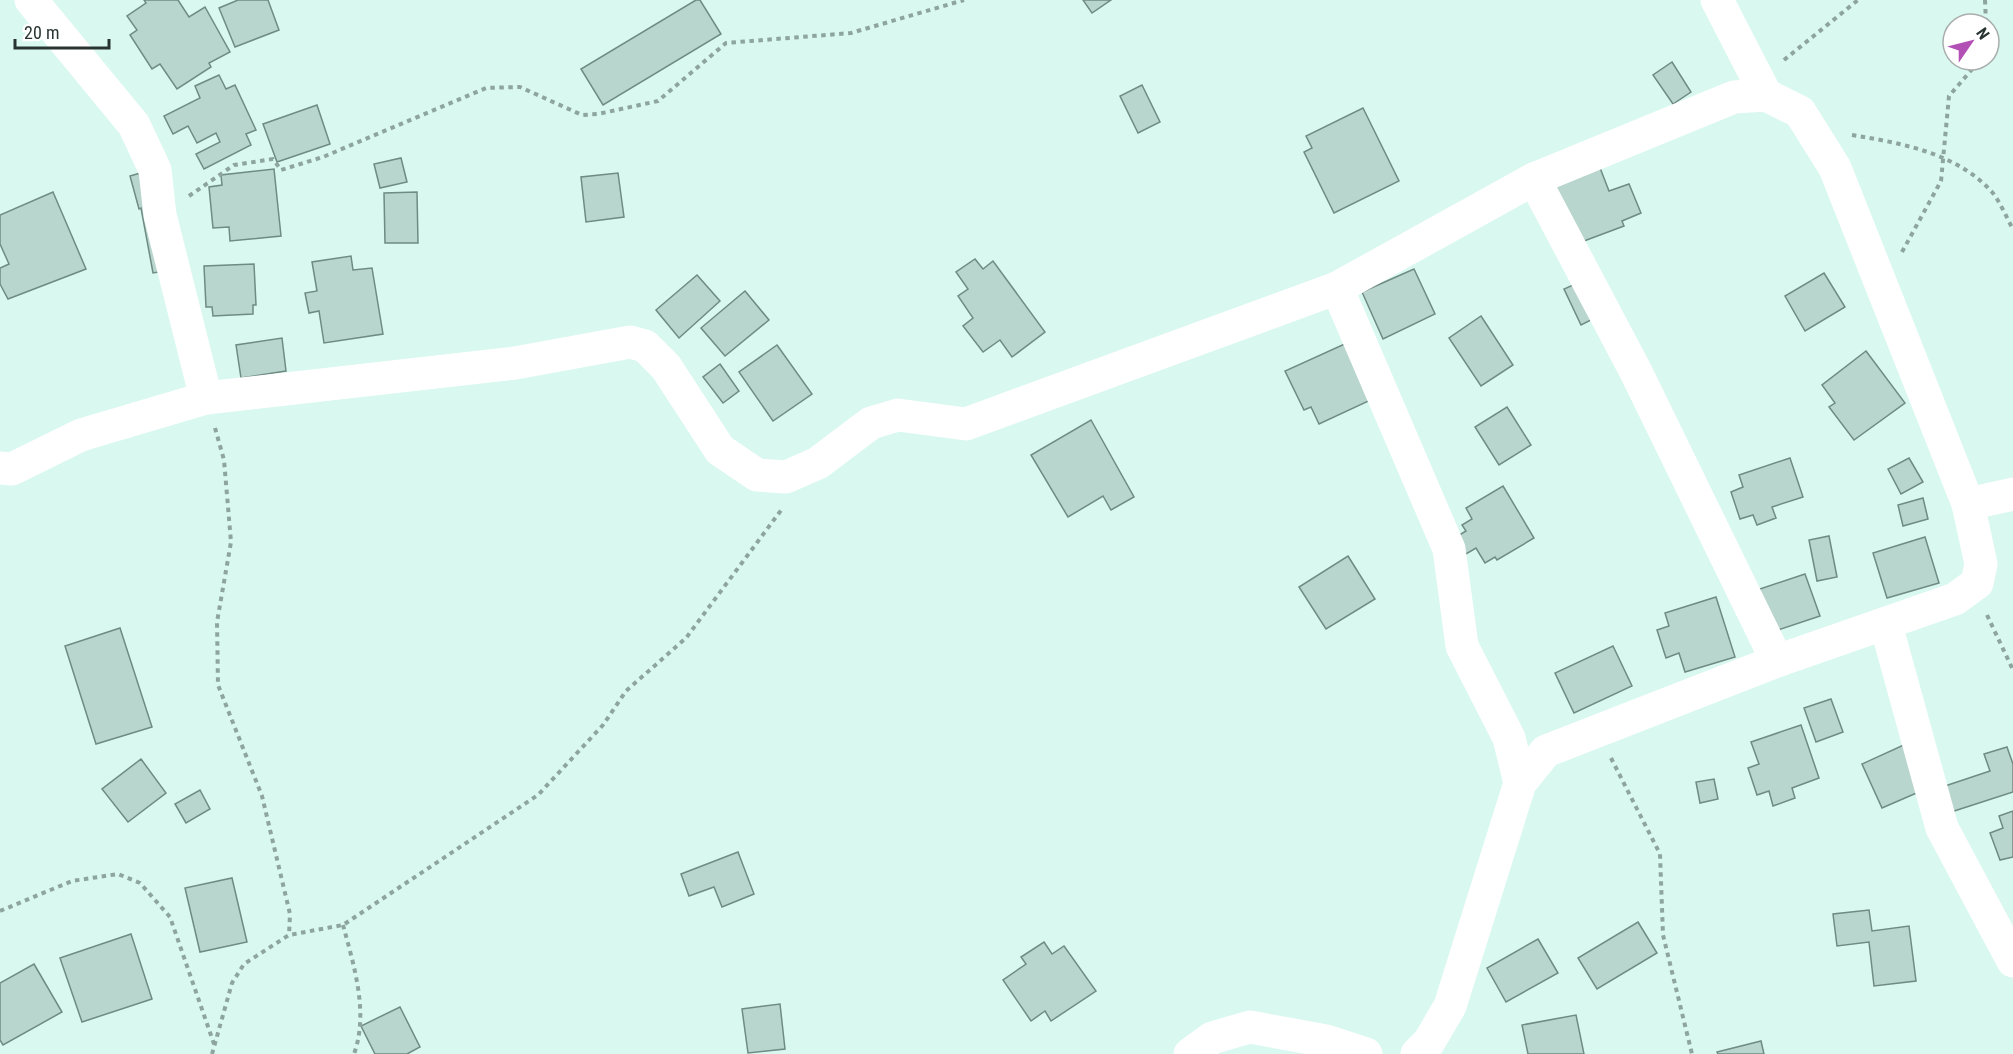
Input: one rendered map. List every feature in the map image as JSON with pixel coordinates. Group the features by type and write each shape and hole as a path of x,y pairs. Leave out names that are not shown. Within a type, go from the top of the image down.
{"street":[{"path":"31,0 134,125 155,170 160,215 206,398"},
{"path":"1417,1054 1429,1042 1450,1006 1520,783 1546,751 1777,661 1886,625 1955,599 1977,583 1981,564 1968,504 1835,168 1800,112 1763,86 1718,0"},
{"path":"0,468 12,469 81,435 206,398 515,363 630,342 645,346 666,367 720,450 757,475 786,477 818,463 871,423 898,415 966,424 1337,288 1533,178 1763,86"},
{"path":"1533,178 1636,372 1777,661"},
{"path":"1337,288 1449,549 1462,646 1509,738 1520,783"},
{"path":"1968,504 2013,494"},
{"path":"1886,625 1942,828 2013,961"},
{"path":"1190,1054 1212,1038 1250,1027 1326,1041 1366,1054"}],"path":[{"path":"160,215 234,165 273,159 281,170 323,157 486,88 520,87 582,115 598,114 658,101 726,43 851,33 964,0"},
{"path":"1763,86 1858,0"},
{"path":"1880,280 1910,242 1941,181 1945,158 1949,96 1970,72"},
{"path":"1812,129 1884,141 1945,158 1969,170 1993,194 2013,229"},
{"path":"206,398 224,460 231,542 218,622 218,685 262,796 290,914 288,934"},
{"path":"212,1054 232,983 244,964 288,934 343,925 538,795 603,725 626,691 686,639 818,463"},
{"path":"1977,583 1987,614 2013,670"},
{"path":"1596,731 1660,854 1663,936 1692,1054"},
{"path":"0,911 72,881 118,874 140,883 170,917 215,1045"},
{"path":"343,925 357,976 361,1036 354,1054"}],"building":[{"path":"144,0 178,0 189,17 205,7 230,52 209,63 211,67 177,89 160,64 152,69 130,35 137,30 127,16 146,3"},
{"path":"238,0 268,0 279,30 235,47 219,8"},
{"path":"696,0 700,0 721,34 603,105 581,69"},
{"path":"1083,0 1111,0 1092,13"},
{"path":"1672,62 1691,92 1673,104 1653,75"},
{"path":"219,75 226,89 235,85 256,130 246,134 251,145 204,169 196,154 220,142 216,133 197,143 188,126 173,134 164,116 200,98 195,86"},
{"path":"1142,85 1160,122 1138,133 1120,96"},
{"path":"317,105 330,144 277,162 263,124"},
{"path":"1363,108 1399,181 1334,213 1304,152 1312,148 1306,136"},
{"path":"401,158 407,182 380,188 374,164"},
{"path":"1597,160 1609,191 1629,184 1641,213 1622,221 1624,226 1576,244 1550,178"},
{"path":"274,169 281,236 230,241 229,227 213,228 209,187 222,185 221,175"},
{"path":"147,171 165,271 153,273 141,208 139,209 130,176"},
{"path":"618,173 624,217 586,222 581,177"},
{"path":"53,192 86,269 8,299 0,284 0,268 9,264 0,244 0,215"},
{"path":"417,192 418,243 385,243 384,193"},
{"path":"351,256 353,270 372,268 383,334 324,343 319,311 309,313 305,293 317,291 312,262"},
{"path":"975,259 983,269 993,261 1045,332 1012,357 1000,340 983,352 963,326 973,318 958,296 968,289 956,272"},
{"path":"254,264 256,305 253,305 253,314 213,316 212,307 206,307 204,266"},
{"path":"1414,269 1435,314 1383,339 1362,292"},
{"path":"1824,273 1845,307 1805,331 1785,296"},
{"path":"697,275 720,301 679,338 656,310"},
{"path":"1582,281 1599,316 1581,325 1564,289"},
{"path":"745,291 769,320 725,356 701,328"},
{"path":"1481,316 1513,365 1481,386 1449,338"},
{"path":"282,338 286,371 241,378 236,345"},
{"path":"1349,342 1375,398 1319,424 1311,407 1304,410 1285,371"},
{"path":"777,345 812,394 773,421 739,372"},
{"path":"1866,351 1905,403 1854,440 1829,407 1835,403 1822,385"},
{"path":"720,364 739,391 723,403 703,377"},
{"path":"1507,407 1531,445 1499,465 1475,427"},
{"path":"1091,420 1134,497 1111,510 1103,496 1068,517 1031,455"},
{"path":"1790,458 1803,497 1772,507 1776,518 1757,525 1753,515 1740,519 1731,492 1743,487 1739,475"},
{"path":"1909,458 1923,482 1901,494 1888,469"},
{"path":"1503,486 1534,538 1497,560 1495,557 1485,563 1476,548 1466,554 1456,537 1466,531 1462,525 1472,519 1466,508"},
{"path":"1923,498 1928,519 1903,526 1898,505"},
{"path":"1829,536 1837,577 1817,581 1809,540"},
{"path":"1925,537 1939,583 1887,598 1873,553"},
{"path":"1348,556 1375,599 1326,629 1299,587"},
{"path":"1805,574 1820,616 1769,633 1754,591"},
{"path":"1716,597 1735,657 1685,672 1679,653 1666,658 1657,630 1669,626 1665,613"},
{"path":"120,628 152,727 96,744 65,646"},
{"path":"1613,646 1632,686 1574,713 1555,673"},
{"path":"1831,699 1843,732 1816,742 1804,708"},
{"path":"1801,725 1819,778 1792,788 1795,798 1773,806 1769,791 1757,795 1748,768 1759,764 1751,742"},
{"path":"1908,743 1928,788 1882,808 1862,764"},
{"path":"2007,747 2013,764 2013,792 1948,813 1939,788 1990,771 1984,754"},
{"path":"141,759 166,793 128,822 102,789"},
{"path":"1714,779 1718,799 1700,803 1696,782"},
{"path":"200,790 210,809 186,823 175,804"},
{"path":"2013,811 2013,857 2000,860 1990,833 2003,828 1999,816"},
{"path":"738,852 754,894 722,907 714,887 689,896 681,874"},
{"path":"232,878 247,942 200,952 185,888"},
{"path":"1869,910 1872,931 1909,926 1916,981 1874,986 1869,942 1837,946 1833,914"},
{"path":"1638,922 1657,953 1597,989 1578,958"},
{"path":"131,934 152,999 82,1022 60,958"},
{"path":"1538,939 1558,973 1506,1002 1487,968"},
{"path":"1044,942 1052,954 1064,946 1096,991 1051,1021 1045,1011 1031,1021 1003,980 1026,964 1021,957"},
{"path":"34,964 62,1012 3,1045 0,1040 0,983"},
{"path":"780,1004 785,1049 748,1053 742,1009"},
{"path":"400,1007 420,1047 407,1054 375,1054 361,1026"},
{"path":"1576,1015 1584,1054 1528,1054 1522,1025"},
{"path":"1761,1041 1764,1054 1718,1054 1717,1052"}]}
